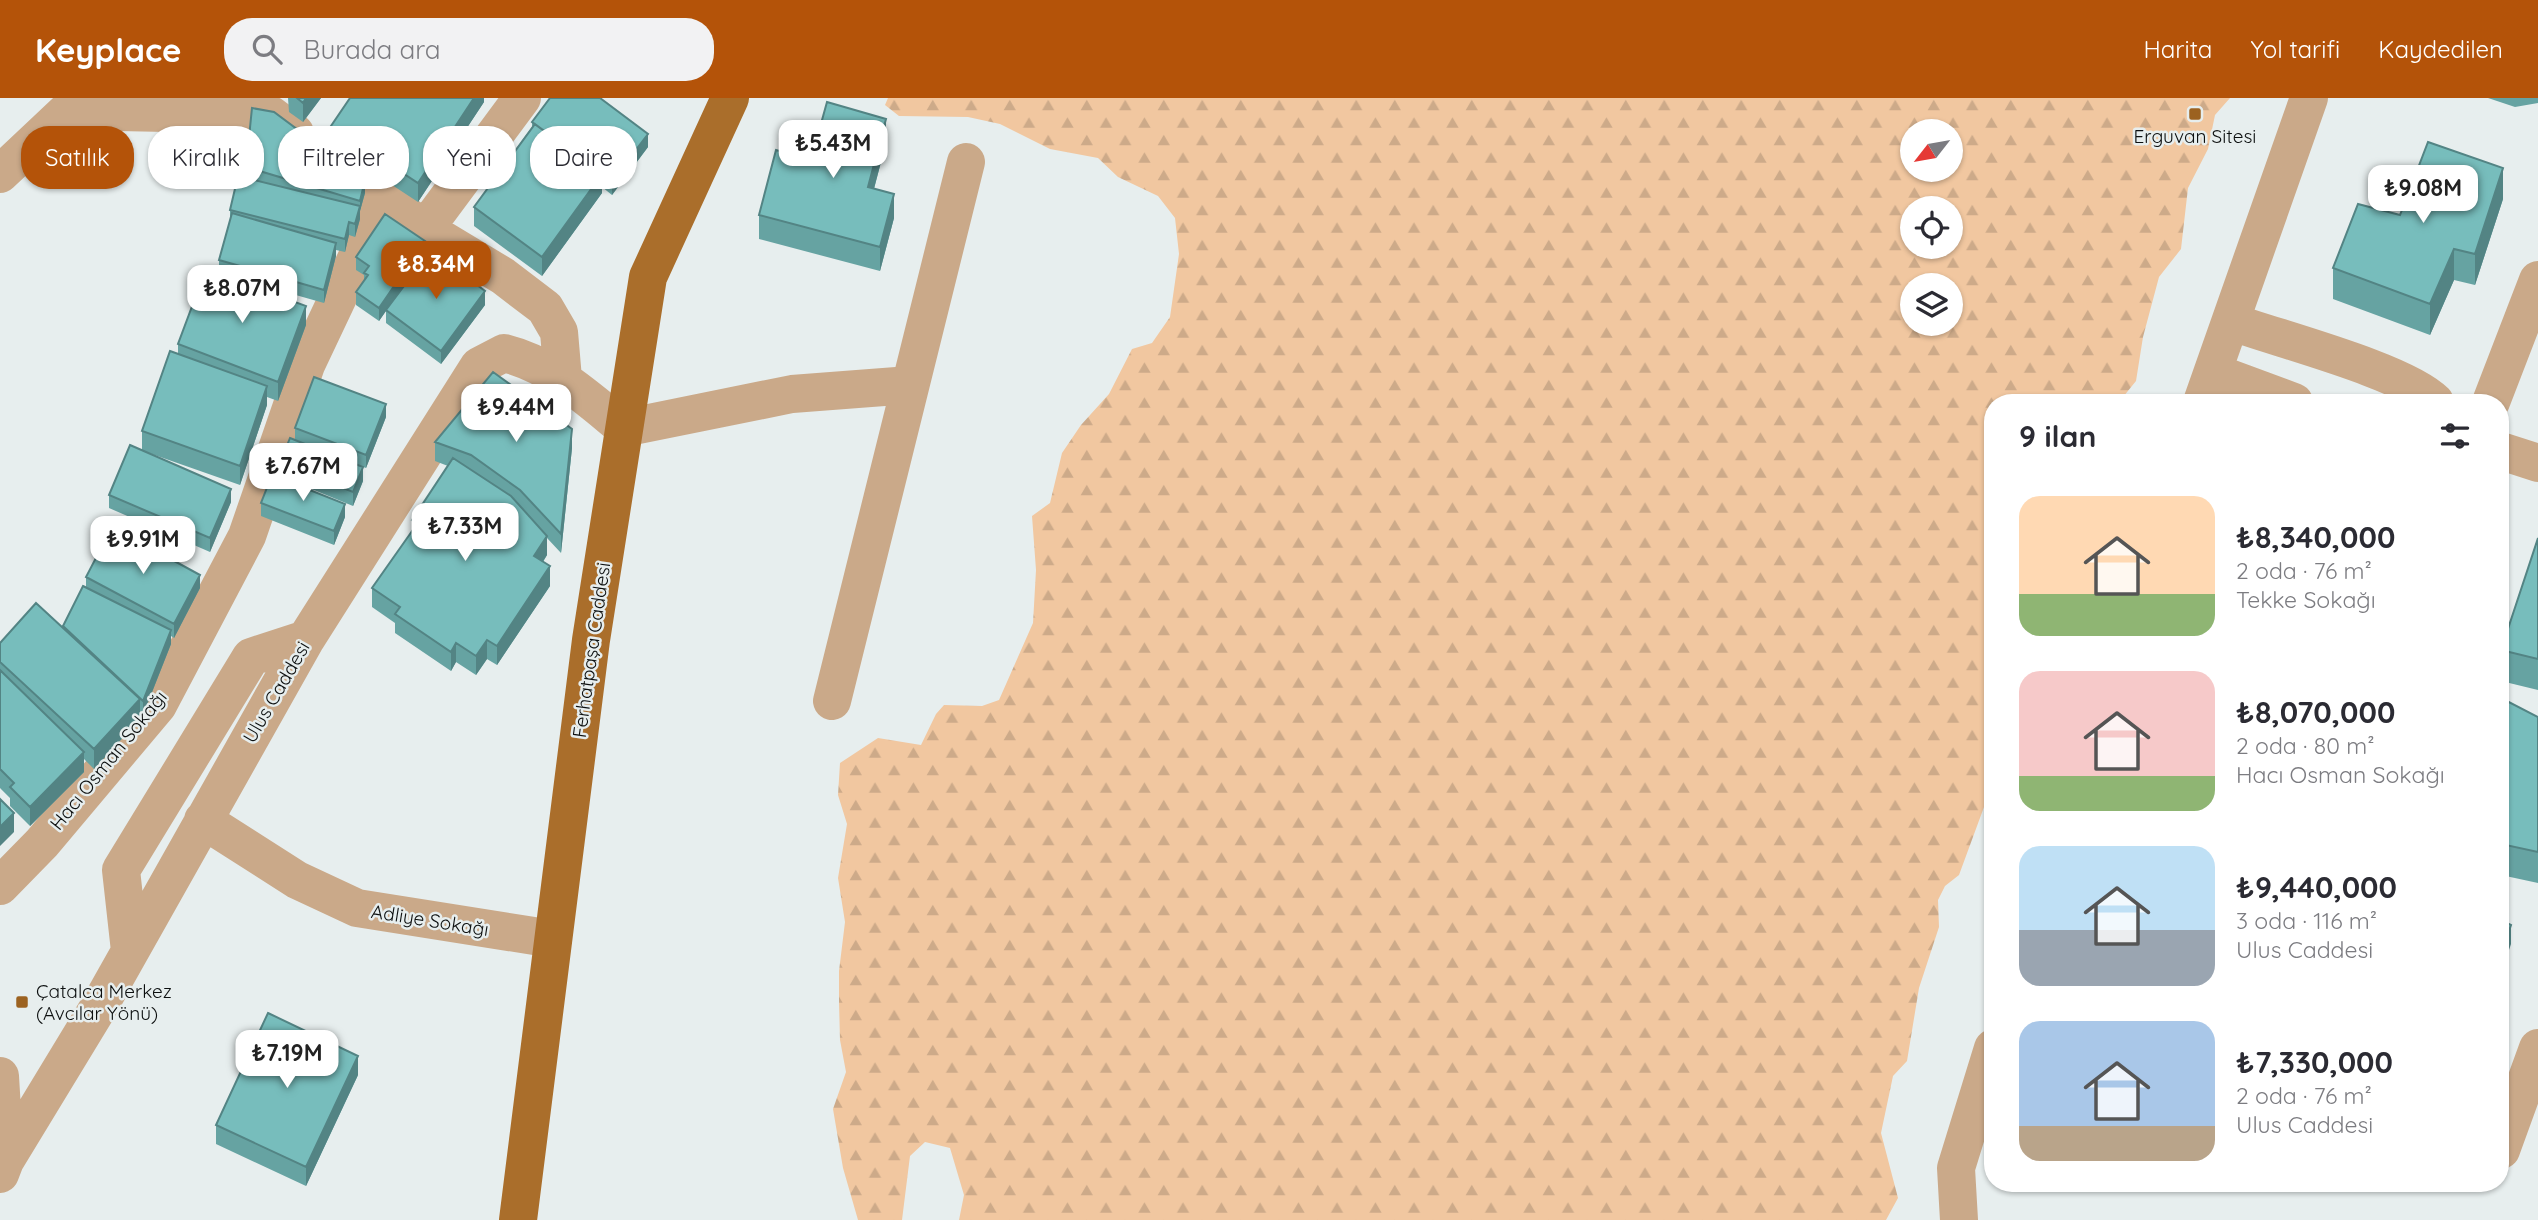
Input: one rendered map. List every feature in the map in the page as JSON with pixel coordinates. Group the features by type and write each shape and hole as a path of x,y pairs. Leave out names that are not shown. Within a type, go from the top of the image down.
{"main road":[{"name":"Ferhatpaşa Caddesi","path":"518,1220 591,640 648,277 730,98"}],"street":[{"path":"425,229 522,98"},
{"path":"2248,394 2207,387 2309,98"},
{"path":"0,174 58,105 272,106 328,157 384,200 425,229 503,276 545,308 559,332 563,379"},
{"path":"832,701 966,162"},
{"name":"Hacı Osman Sokağı","path":"0,886 42,843 158,705 247,536 306,365 384,200"},
{"path":"2494,394 2538,280"},
{"path":"2232,322 2372,369 2427,394"},
{"name":"Ulus Caddesi","path":"2,1168 130,951 306,639 479,366 504,353 533,360 563,379 624,428"},
{"path":"624,428 792,394 911,385"},
{"path":"2509,454 2538,463"},
{"path":"130,951 121,870 251,657 306,639"},
{"name":"Adliye Sokağı","path":"203,820 298,880 357,908 553,939"},
{"path":"2509,1128 2538,1048"},
{"path":"0,1076 2,1168"},
{"path":"1959,1220 1956,1168 1984,1077"}],"green space":[{"path":"888,98 2230,98 2215,115 2208,149 2188,188 2181,249 2159,277 2143,337 2136,381 2125,394 1984,394 1984,807 1959,875 1945,886 1938,900 1939,927 1919,988 1907,1061 1893,1076 1881,1133 1898,1198 1886,1220 959,1220 964,1195 950,1148 925,1142 910,1156 902,1220 858,1220 843,1168 833,1109 846,1072 840,1040 839,1001 839,971 845,922 838,878 847,824 838,795 840,763 878,738 921,745 936,714 944,705 982,706 999,700 1033,623 1036,570 1032,516 1050,503 1062,453 1081,425 1109,394 1132,349 1152,343 1170,317 1179,254 1175,218 1158,196 1118,177 1098,158 1050,149 1000,124 968,117 899,116 885,105"}],"building":[{"path":"350,98 474,98 456,126 423,126 423,175 418,183 409,177 409,126 331,126"},
{"path":"550,98 600,98 648,134 637,148 637,126 537,126 532,122"},
{"path":"827,102 886,119 868,187 894,194 880,247 759,215 776,150 811,160"},
{"path":"252,108 274,112 293,126 278,126 278,177 264,172 264,126 250,126"},
{"path":"530,131 530,189 591,189 542,257 474,207 487,189 516,189 516,150"},
{"path":"2428,142 2503,168 2475,254 2454,249 2430,304 2333,268 2358,204 2400,215"},
{"path":"264,182 278,186 278,189 291,189 360,206 355,224 349,222 345,239 230,210 235,189 264,189"},
{"path":"320,189 363,189 360,201"},
{"path":"232,213 336,243 324,290 219,260"},
{"path":"385,214 425,241 379,308 356,292 368,275 364,273 369,266 356,257"},
{"path":"431,250 485,291 441,351 386,310"},
{"path":"206,269 306,306 278,382 178,344"},
{"path":"170,351 267,386 240,466 142,431"},
{"path":"493,372 572,429 561,534 520,490 471,455 435,442"},
{"path":"314,377 386,404 366,455 295,428"},
{"path":"290,438 363,467 353,492 280,463"},
{"path":"130,445 231,489 210,538 109,495"},
{"path":"453,458 511,496 547,536 534,556 550,566 497,646 487,640 476,656 456,643 451,652 395,614 400,607 372,588 417,524 412,520"},
{"path":"272,475 345,504 334,531 261,503"},
{"path":"112,527 200,575 174,624 86,577"},
{"path":"2538,538 2538,659 2509,652 2509,626"},
{"path":"83,586 171,630 143,701 63,626"},
{"path":"36,603 140,699 94,749 0,662 0,643"},
{"path":"0,670 84,752 30,807 10,787 14,783 0,769"},
{"path":"2509,702 2538,717 2538,852 2509,846"},
{"path":"0,799 14,813 0,827"},
{"path":"268,1013 358,1056 306,1167 216,1125"}],"place":[{"name":"Erguvan Sitesi","path":"2195,114"},
{"name":"Çatalca Merkez (Avcılar Yönü)","path":"22,1002"}]}
